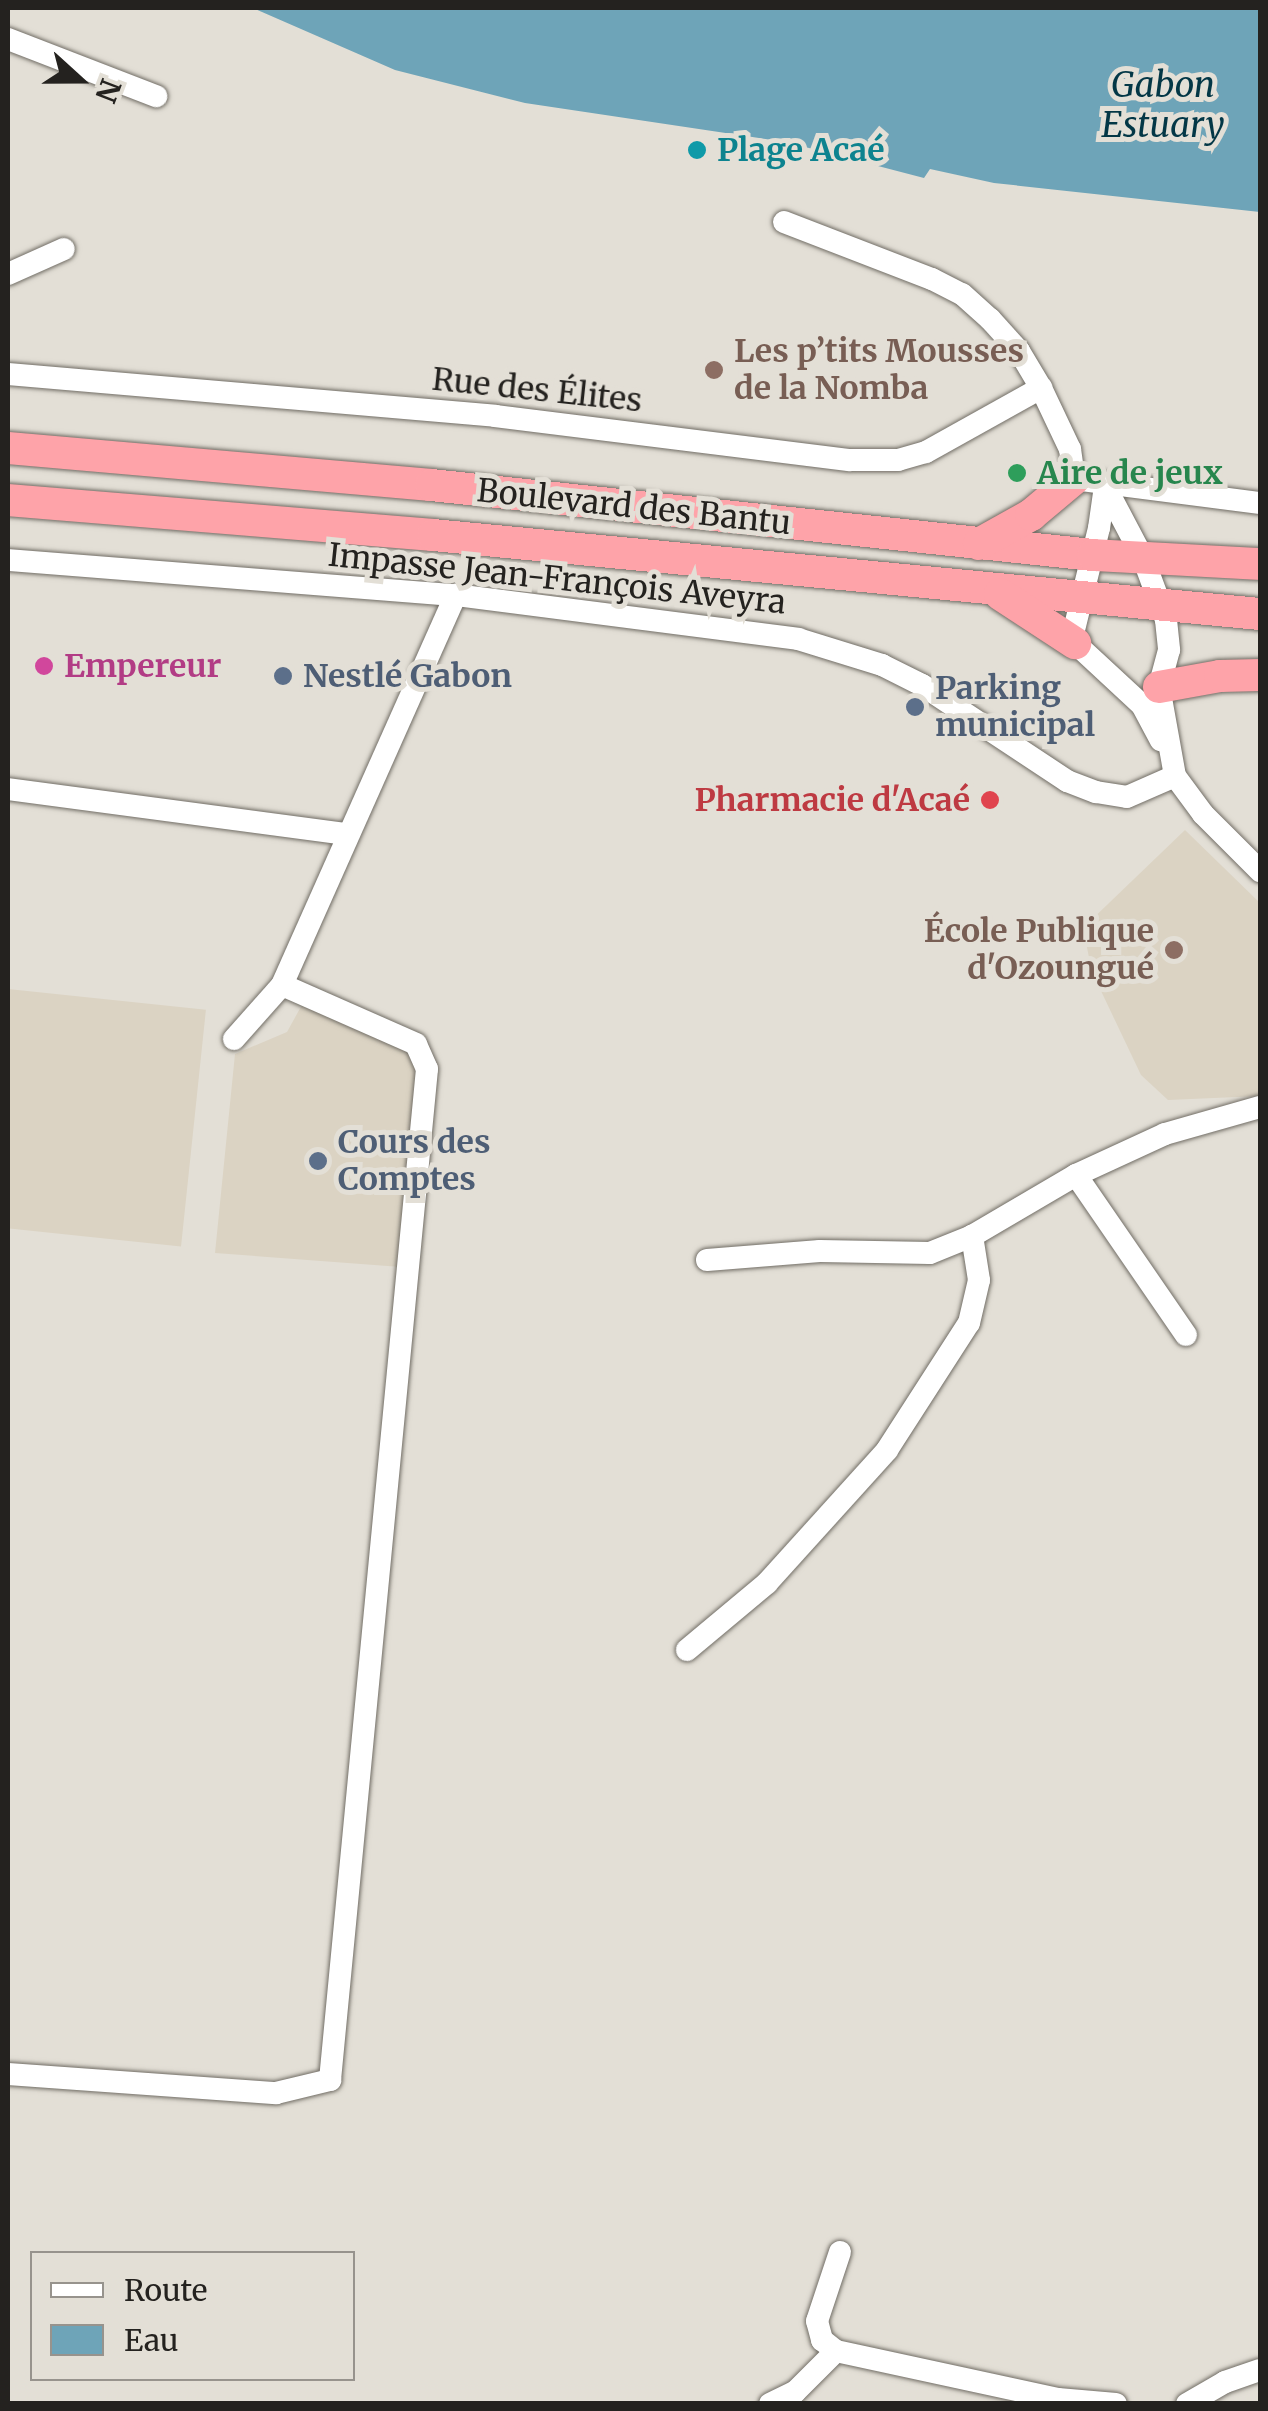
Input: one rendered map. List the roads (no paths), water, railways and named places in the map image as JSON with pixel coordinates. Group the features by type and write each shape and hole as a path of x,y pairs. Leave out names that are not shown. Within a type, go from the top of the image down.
{"highway":[{"name":"Boulevard des Bantu","path":"8,448 432,485 1093,555 1260,564"},
{"path":"979,544 1089,482"},
{"name":"Boulevard des Bantu","path":"8,500 1260,614"},
{"path":"987,587 1075,643"},
{"path":"1158,687 1220,676 1260,675"}],"street":[{"path":"8,39 156,96"},
{"path":"784,222 962,294 1019,351 1089,482 1143,558 1160,605 1168,650 1158,687 1175,776 1204,814 1260,871"},
{"path":"8,274 64,249"},
{"name":"Rue des Élites","path":"8,374 495,416 850,460 898,460 926,452 1042,388"},
{"path":"1089,482 1260,503"},
{"path":"1089,482 1093,555 1072,624 1075,643 1142,705 1168,752"},
{"name":"Impasse Jean-François Aveyra","path":"8,560 456,595 798,639 882,665 922,685 1067,781 1096,792 1127,797 1175,776"},
{"path":"234,1039 282,984 456,595"},
{"path":"8,790 348,834"},
{"path":"8,2074 276,2093 330,2080 427,1069 416,1044 282,984"},
{"path":"707,1260 820,1251 930,1254 972,1236 1076,1174 1193,1122 1260,1107"},
{"path":"1076,1174 1186,1335"},
{"path":"687,1650 766,1583 887,1450 969,1324 979,1280 972,1236"},
{"path":"840,2252 817,2321 822,2340 836,2352 1058,2399 1116,2404"},
{"path":"770,2404 795,2392 836,2352"},
{"path":"1187,2404 1225,2382 1260,2370"}],"water":[{"name":"Gabon Estuary","path":"253,8 1260,8 1260,212 994,183 930,169 924,178 786,142 525,103 395,70"}],"place":[{"name":"Plage Acaé","path":"697,150"},
{"name":"Les p’tits Mousses de la Nomba","path":"714,370"},
{"name":"Aire de jeux","path":"1017,473"},
{"name":"Empereur","path":"44,666"},
{"name":"Nestlé Gabon","path":"283,676"},
{"name":"Parking municipal","path":"915,707"},
{"name":"Pharmacie d'Acaé","path":"990,800"},
{"name":"École Publique d'Ozoungué","path":"1174,950"},
{"name":"Cours des Comptes","path":"318,1161"}]}
